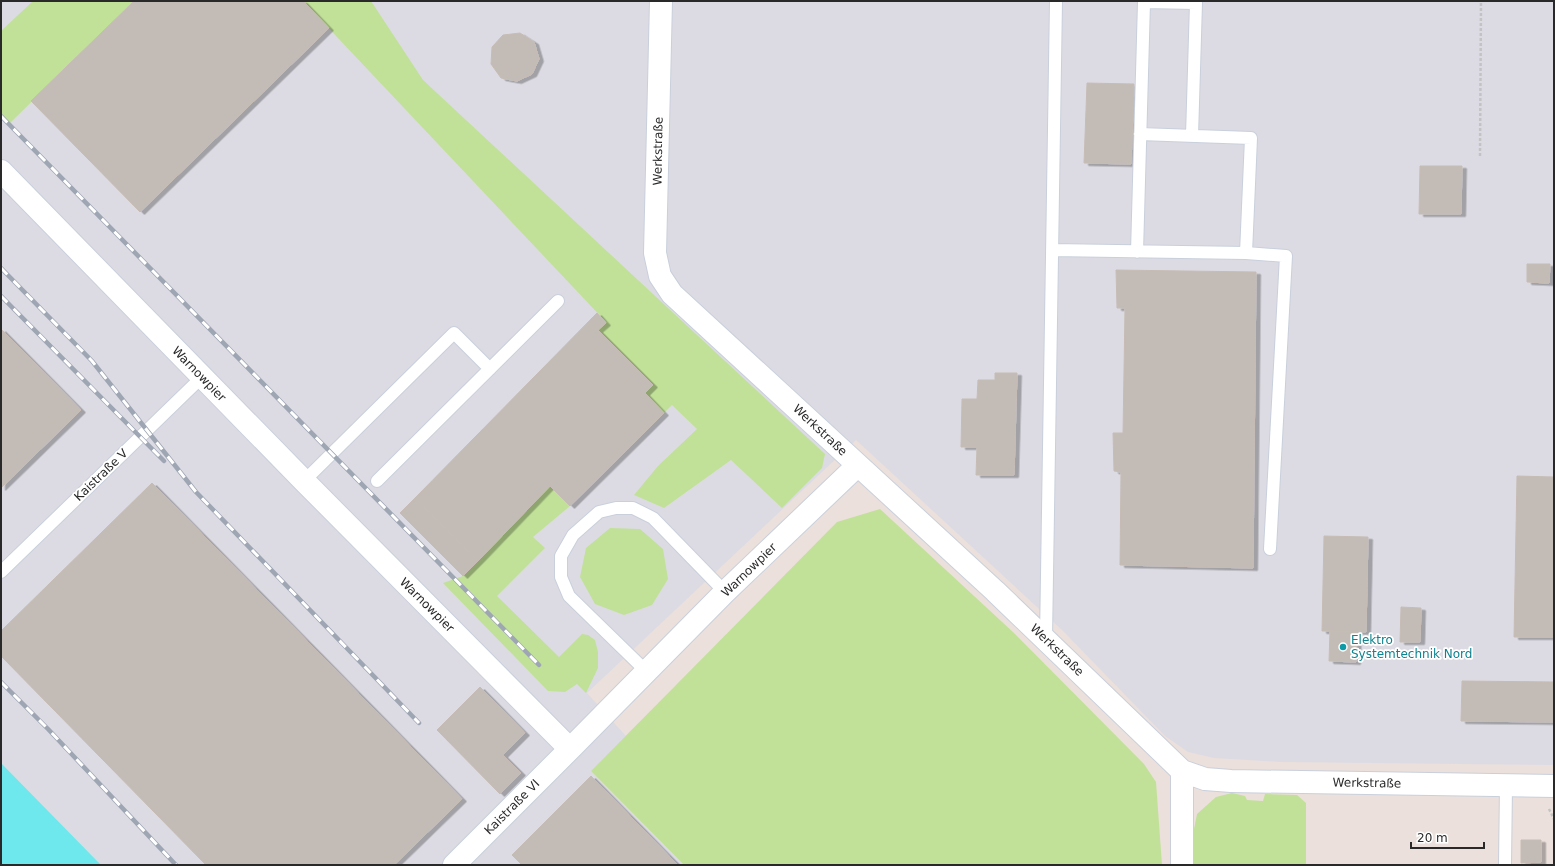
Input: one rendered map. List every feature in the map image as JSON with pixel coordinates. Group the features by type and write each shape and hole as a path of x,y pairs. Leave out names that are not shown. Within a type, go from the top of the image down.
{"street":[{"name":"Werkstraße","path":"661,1 655,253 660,276 672,294 1046,639 1182,771 1205,779 1231,781 1554,786"},
{"name":"Warnowpier","path":"1,171 304,481 570,749 725,592 858,465"},
{"name":"Kaistraße VI","path":"454,865 570,749"},
{"path":"1182,771 1182,865"}],"lane":[{"path":"1046,639 1056,1"},
{"path":"1137,252 1144,2 1196,3 1192,136"},
{"path":"1140,134 1251,138 1246,253"},
{"path":"1052,250 1246,253 1286,256 1270,549"},
{"path":"377,481 558,301"},
{"path":"304,481 454,332 490,369"},
{"name":"Kaistraße V","path":"1,572 202,377"},
{"path":"647,672 569,596 561,577 561,556 573,535 598,512 616,508 633,508 653,518 725,592"},
{"path":"1505,865 1506,785"}],"path":[{"path":"1480,156 1481,1"}],"shaded area":[{"path":"1,1 1554,1 1554,765 1281,762 1214,758 1188,752 1165,736 1063,631 856,440 587,693 626,736 591,771 684,865 101,865 1,763"}],"green space":[{"path":"33,1 134,1 9,124 1,116 1,31"},
{"path":"303,1 371,1 423,80 825,454 822,468 782,508 731,460 664,508 634,495 658,466 697,429 672,405 664,413 645,393 652,385 598,330 606,322"},
{"path":"550,486 570,506 533,537 545,548 497,596 559,657 582,634 588,635 595,640 598,652 598,668 586,693 577,684 565,692 548,691 443,583 463,576"},
{"path":"880,509 1014,633 1144,764 1156,782 1162,865 684,865 591,771 837,522"},
{"path":"610,528 640,529 663,549 668,579 652,605 624,615 595,604 580,577 586,548"},
{"path":"1232,793 1245,796 1247,800 1263,801 1265,794 1297,795 1306,803 1306,865 1192,865 1191,844 1197,814 1216,797"}],"water":[{"path":"1,763 101,865 1,865"}],"building":[{"path":"134,1 303,1 329,28 140,212 31,101"},
{"path":"520,33 534,42 539,59 532,74 517,81 501,78 491,64 492,47 503,35"},
{"path":"1087,83 1134,84 1131,164 1084,163"},
{"path":"1420,166 1462,166 1461,214 1419,214"},
{"path":"1527,264 1550,264 1549,283 1527,282"},
{"path":"1116,270 1256,272 1253,568 1120,565 1121,472 1114,471 1113,433 1123,433 1125,308 1117,308"},
{"path":"597,313 606,323 598,330 653,385 645,393 664,413 570,506 550,486 478,561 415,498"},
{"path":"1,329 81,410 1,488"},
{"path":"995,373 1017,373 1014,475 976,475 977,447 961,447 962,399 977,399 978,380 995,380"},
{"path":"1517,476 1554,477 1554,637 1514,637"},
{"path":"152,483 462,799 394,865 206,865 1,656 1,631"},
{"path":"415,498 478,561 463,576 400,513"},
{"path":"1324,536 1368,537 1366,632 1322,631"},
{"path":"1401,607 1421,608 1420,642 1400,642"},
{"name":"Elektro Systemtechnik Nord","path":"1330,631 1357,632 1356,662 1329,661"},
{"path":"1462,681 1554,682 1554,722 1461,721"},
{"path":"480,687 525,733 503,755 521,773 500,794 437,730"},
{"path":"591,776 669,856 660,865 522,865 512,855"},
{"path":"1521,840 1541,840 1541,862 1521,863"},
{"path":"669,856 678,865 660,865"}],"railway":[{"path":"1,116 539,665"},
{"path":"1,268 92,361 196,492 419,723"},
{"path":"1,296 164,461"},
{"path":"1,682 48,729 176,865"}],"place":[{"name":"Elektro Systemtechnik Nord","path":"1343,647"}]}
